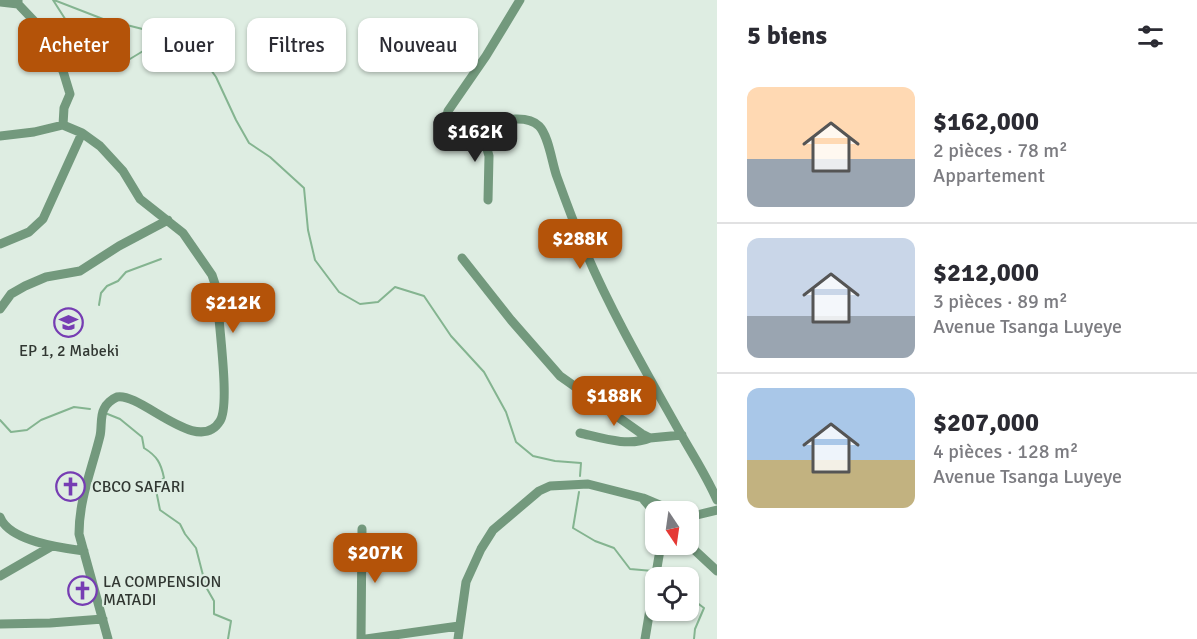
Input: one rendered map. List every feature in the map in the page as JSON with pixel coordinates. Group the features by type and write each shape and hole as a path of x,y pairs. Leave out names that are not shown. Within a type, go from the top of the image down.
{"street":[{"path":"520,0 486,56 447,111 447,125 451,128 530,119 541,127 556,176 602,288 704,472 717,500"},
{"path":"0,2 18,2 37,24 63,71 70,94 64,108 63,125"},
{"path":"480,124 489,156 488,200"},
{"path":"0,136 34,132 63,125 100,146 123,171 140,199 183,233 212,275 217,290 225,402 221,420 213,428 203,431 191,430 164,420 126,398 117,398 108,402 103,409 100,436 80,510 79,534 108,639"},
{"path":"0,244 29,232 43,219 82,134"},
{"path":"0,309 11,294 25,286 46,277 80,271 119,246 168,220"},
{"path":"462,258 511,320 560,376 650,438"},
{"path":"580,433 607,440 626,441 643,441 650,438 682,435"},
{"path":"458,639 466,582 481,549 493,530 539,491 550,486 588,483 650,501"},
{"path":"699,514 717,510"},
{"path":"0,517 6,527 13,532 52,546 84,551"},
{"path":"361,639 362,529"},
{"path":"0,576 52,546"},
{"path":"699,554 717,571"},
{"path":"645,639 659,555"},
{"path":"0,624 103,619"},
{"path":"366,639 459,626"}],"waterway":[{"path":"53,0 76,36 93,69 125,62 153,45 180,39 196,49 216,77 249,143 270,157 304,188 308,230 315,260 339,292 360,304 378,302 395,287 424,296 451,336 484,372 506,412 516,442 533,456 581,463 580,476"},
{"path":"54,0 103,19 142,29"},
{"path":"99,305 101,293 107,286 118,281 126,272 161,259"},
{"path":"0,420 11,432 27,430 41,420 74,407 90,409"},
{"path":"105,413 120,419 142,437 144,448 160,464 164,478 155,485 160,510 180,524 196,548 206,587 214,601 214,614 231,621 228,639"},
{"path":"579,492 573,528 595,541 614,548 630,569 645,570"},
{"path":"699,604 704,608 699,620"},
{"path":"694,639 698,621"}],"place":[{"name":"EP 1, 2 Mabeki","path":"69,323"},
{"name":"CBCO SAFARI","path":"71,487"},
{"name":"LA COMPENSION MATADI","path":"82,591"}]}
